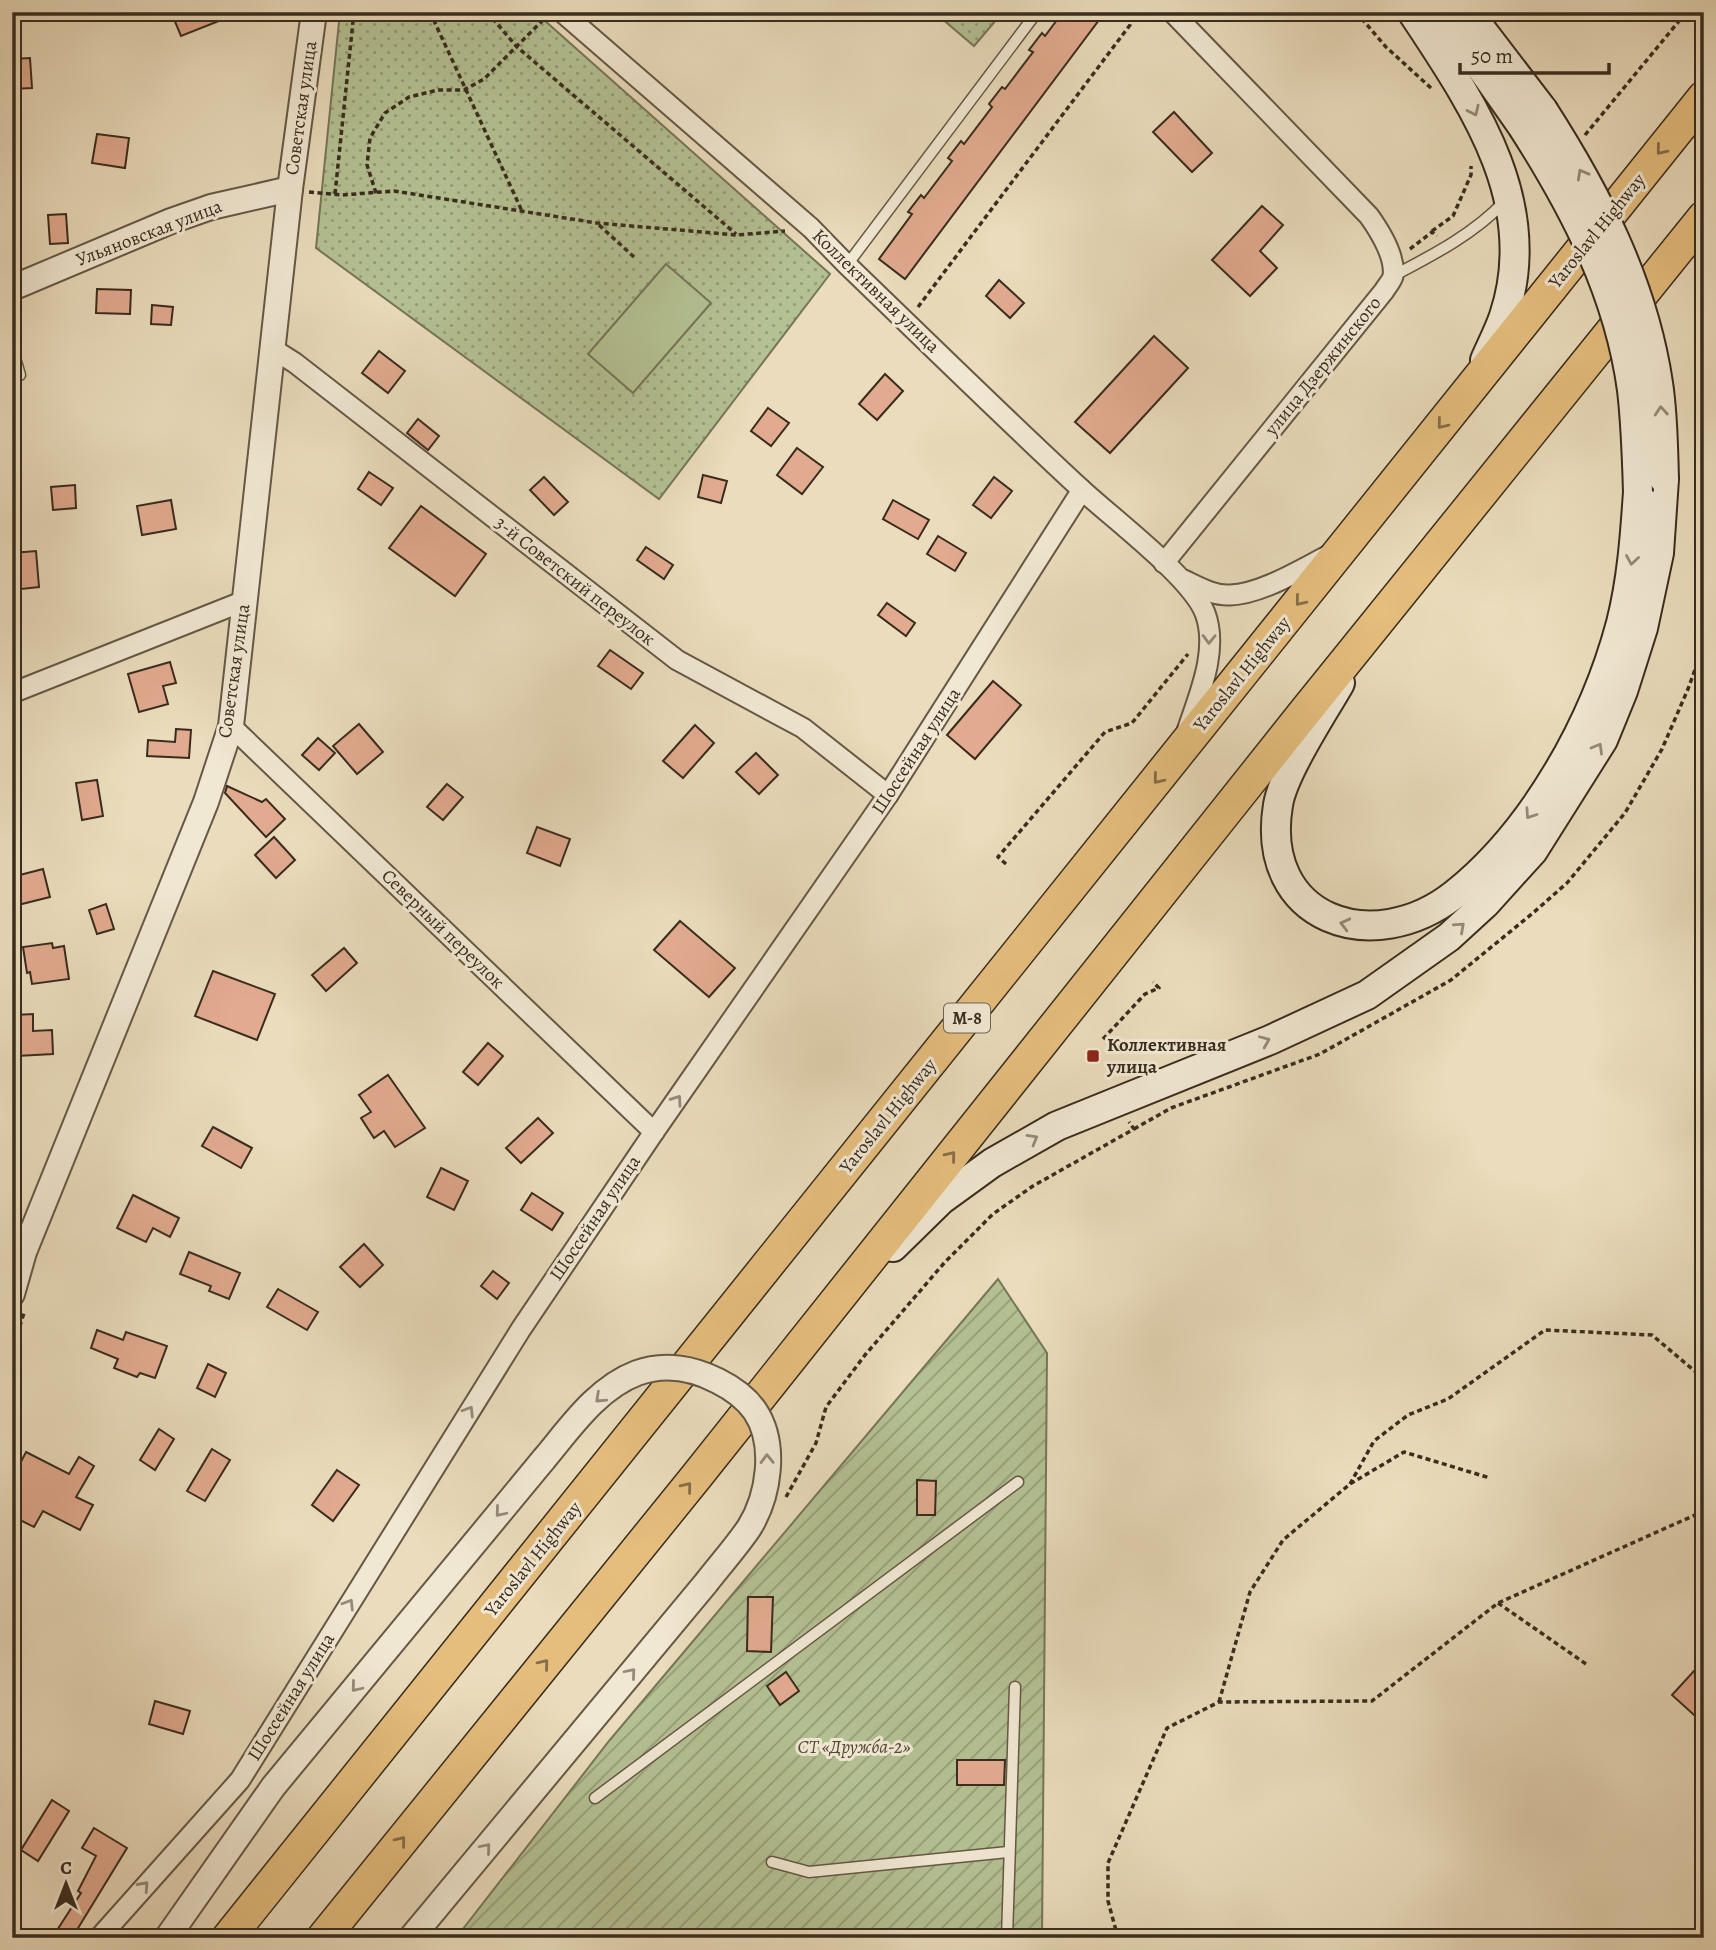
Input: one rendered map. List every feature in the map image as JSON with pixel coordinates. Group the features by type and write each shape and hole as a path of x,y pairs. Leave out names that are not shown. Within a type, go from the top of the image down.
{"highway":[{"name":"Yaroslavl Highway","path":"228,1938 1704,97"},
{"path":"323,1938 1704,218"}],"main road":[{"path":"1412,12 1467,96 1497,161 1514,216 1516,257 1504,316 1475,383"},
{"path":"831,1307 941,1200 992,1163 1057,1126 1269,1040 1367,995 1449,937 1485,904 1533,850 1603,740 1623,691 1643,628 1659,553 1664,479 1658,383 1639,300 1621,250 1600,206 1533,118 1442,12"},
{"path":"1366,637 1292,770 1278,803 1276,839 1283,869 1309,907 1331,920 1356,927 1415,917 1454,895 1515,835 1549,785 1579,732 1600,686 1621,622 1634,551 1638,492 1632,390 1613,310 1597,261 1533,118 1468,12"}],"street":[{"name":"Советская улица","path":"12,1294 18,1251 206,802 231,726 290,189 314,12"},
{"name":"Коллективная улица","path":"562,12 811,228 1082,490 1181,579 1204,610 1209,625 1205,677 1181,751"},
{"name":"улица Дзержинского","path":"1164,563 1384,291 1393,275 1384,239 1369,216 1171,12"},
{"name":"Ульяновская улица","path":"12,288 211,207 290,189"},
{"name":"3-й Советский переулок","path":"273,349 306,371 677,660 803,728 888,795"},
{"name":"Шоссейная улица","path":"99,1938 240,1780 521,1328 888,795 1082,490"},
{"name":"Коллективная улица","path":"1181,579 1209,592 1229,595 1250,592 1342,550"},
{"path":"12,693 244,601"},
{"name":"Северный переулок","path":"231,726 654,1132"},
{"path":"167,1938 273,1787 544,1459 606,1391 637,1373 671,1366 705,1374 734,1389 755,1411 766,1437 768,1464 764,1491 750,1526 706,1583 411,1938"},
{"path":"335,1938 358,1894"}],"lane":[{"path":"847,265 1037,12"},
{"path":"1393,275 1437,253 1490,217 1509,197"},
{"path":"12,348 20,376"},
{"path":"595,1798 1018,1482"},
{"path":"1007,1938 1015,1687"},
{"path":"772,1862 809,1872 1008,1852"}],"path":[{"path":"335,194 354,12"},
{"path":"430,12 522,211"},
{"path":"487,12 517,47 737,235"},
{"path":"376,193 367,165 370,138 385,113 409,97 438,90 464,90 484,79 550,12"},
{"path":"907,322 1130,25 1132,12"},
{"path":"1356,12 1386,47 1432,89"},
{"path":"1432,232 1453,216 1471,175 1472,156"},
{"path":"290,189 335,194 394,191 597,223 737,235 811,228"},
{"path":"597,223 634,257"},
{"path":"1704,325 1696,335 1704,386"},
{"path":"1006,864 998,858 1105,732 1132,723 1192,649"},
{"path":"1103,1039 1145,994 1158,988 1153,982"},
{"path":"1350,1484 1374,1441 1408,1415 1448,1399 1545,1330 1651,1335 1704,1380"},
{"path":"1219,1702 1250,1592 1283,1540 1350,1484 1404,1452 1490,1478"},
{"path":"1118,1938 1108,1901 1108,1863 1167,1728 1219,1702 1372,1701 1498,1603 1704,1511"},
{"path":"1498,1603 1586,1664"}],"green space":[{"path":"340,12 535,12 830,274 659,499 316,248"},
{"path":"944,12 1003,12 974,46 940,17"},
{"path":"666,264 711,303 633,393 588,354"},
{"name":"СТ «Дружба-2»","path":"998,1279 1047,1353 1042,1938 456,1938 609,1741"}],"building":[{"path":"171,12 239,12 239,13 181,36"},
{"path":"1063,12 1105,12 905,279 879,259 912,214 908,212 921,195 924,198 952,161 948,158 961,141 964,144 992,107 989,104 1002,87 1005,89 1033,52 1029,50 1042,33 1045,36"},
{"path":"30,58 32,88 12,89 12,59"},
{"path":"1174,112 1212,153 1192,172 1153,132"},
{"path":"97,134 129,138 125,168 92,163"},
{"path":"1262,206 1283,225 1260,251 1277,268 1250,296 1212,260"},
{"path":"66,214 68,243 50,244 48,215"},
{"path":"999,280 1024,303 1010,318 986,296"},
{"path":"97,289 131,290 130,314 96,313"},
{"path":"152,305 173,307 171,325 151,324"},
{"path":"1154,336 1188,368 1110,453 1075,422"},
{"path":"379,351 405,371 388,393 362,373"},
{"path":"885,374 903,391 877,420 859,404"},
{"path":"768,408 789,423 771,446 751,431"},
{"path":"418,419 439,436 428,450 407,433"},
{"path":"797,448 823,467 802,494 777,475"},
{"path":"369,472 393,488 381,505 358,489"},
{"path":"703,475 727,481 721,503 698,497"},
{"path":"544,477 568,502 554,515 530,490"},
{"path":"994,477 1012,491 991,518 973,505"},
{"path":"75,485 76,508 53,510 51,487"},
{"path":"171,500 176,529 142,535 137,506"},
{"path":"893,500 929,520 918,539 883,519"},
{"path":"421,506 486,554 455,596 389,548"},
{"path":"938,536 966,553 955,571 927,554"},
{"path":"646,547 673,565 664,579 637,560"},
{"path":"36,551 39,587 12,590 12,553"},
{"path":"887,603 915,623 906,636 878,615"},
{"path":"610,650 643,673 631,689 598,666"},
{"path":"170,662 176,683 163,686 168,704 139,712 128,674"},
{"path":"993,681 1021,705 975,759 947,735"},
{"path":"359,724 383,752 357,774 333,746"},
{"path":"695,725 714,743 683,778 663,761"},
{"path":"176,729 191,730 189,758 147,756 148,740 175,742"},
{"path":"318,738 335,753 319,770 302,755"},
{"path":"756,753 778,775 759,794 736,772"},
{"path":"97,780 103,816 82,820 76,783"},
{"path":"447,784 463,797 443,820 427,807"},
{"path":"227,786 262,802 266,799 285,819 266,837 225,793"},
{"path":"537,827 570,839 560,866 527,853"},
{"path":"274,837 295,860 276,878 255,855"},
{"path":"43,869 50,897 18,905 12,877"},
{"path":"106,904 114,929 97,934 89,910"},
{"path":"680,921 735,968 709,997 654,950"},
{"path":"52,943 53,948 64,946 69,979 32,984 30,972 27,973 23,947"},
{"path":"344,948 357,963 326,991 312,975"},
{"path":"213,971 275,994 257,1040 195,1016"},
{"path":"33,1014 33,1031 52,1030 53,1054 17,1056 15,1015"},
{"path":"488,1043 503,1056 478,1085 463,1072"},
{"path":"388,1075 425,1128 395,1147 384,1131 374,1138 361,1118 371,1112 359,1095"},
{"path":"538,1118 553,1133 521,1163 506,1148"},
{"path":"213,1127 252,1148 241,1168 202,1146"},
{"path":"441,1168 468,1181 454,1210 427,1197"},
{"path":"532,1193 563,1213 552,1230 521,1210"},
{"path":"133,1195 179,1218 170,1237 153,1228 146,1242 117,1228"},
{"path":"364,1244 383,1265 360,1287 340,1267"},
{"path":"189,1252 240,1273 229,1299 209,1291 211,1286 180,1274"},
{"path":"493,1271 509,1283 497,1299 481,1286"},
{"path":"278,1289 318,1312 307,1330 267,1307"},
{"path":"97,1330 123,1340 126,1332 167,1346 155,1378 140,1373 137,1377 114,1368 118,1359 91,1348"},
{"path":"208,1364 226,1373 215,1397 197,1388"},
{"path":"159,1429 174,1439 155,1470 140,1460"},
{"path":"212,1449 230,1460 205,1501 187,1491"},
{"path":"26,1452 69,1474 79,1457 94,1466 76,1497 93,1505 80,1530 43,1511 34,1527 12,1516 19,1501 12,1497 12,1479"},
{"path":"337,1470 359,1485 333,1521 312,1505"},
{"path":"917,1480 936,1481 935,1515 917,1515"},
{"path":"748,1597 773,1597 771,1652 747,1651"},
{"path":"1704,1660 1704,1724 1672,1695"},
{"path":"786,1672 799,1691 780,1705 767,1686"},
{"path":"155,1701 190,1711 183,1734 149,1724"},
{"path":"957,1760 1005,1760 1004,1785 957,1785"},
{"path":"52,1800 69,1811 38,1861 21,1850"},
{"path":"94,1828 127,1848 72,1938 52,1938 81,1893 78,1891 96,1856 82,1848"}],"place":[{"name":"Коллективная улица","path":"1093,1056"}]}
